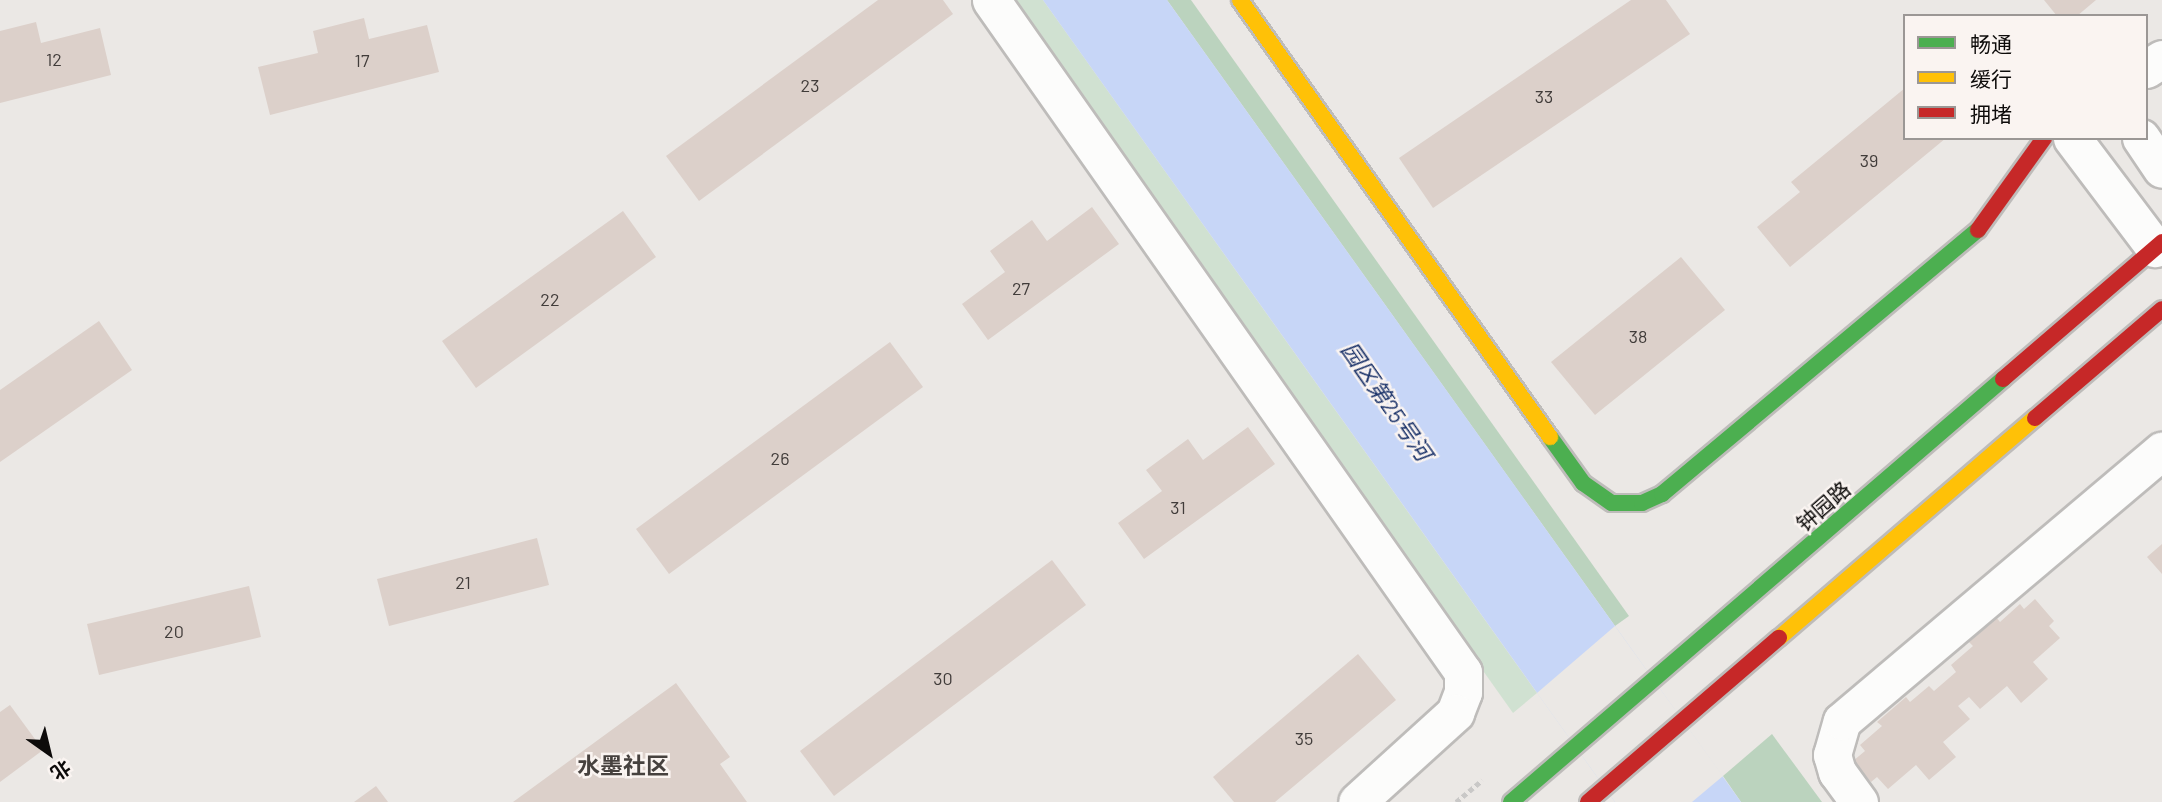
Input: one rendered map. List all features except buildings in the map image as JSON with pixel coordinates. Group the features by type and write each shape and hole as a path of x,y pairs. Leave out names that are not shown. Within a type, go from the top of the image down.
{"main road":[{"path":"1240,0 1583,483 1612,503 1642,503 1662,494 1959,246 1990,217 2043,140"},
{"name":"钟园路","path":"1511,802 2159,245"},
{"path":"1588,802 2162,309"}],"street":[{"path":"991,0 1462,673 1463,692 1455,713 1357,802"},
{"path":"2074,140 2159,245"},
{"path":"2142,140 2162,169"},
{"path":"1859,802 1837,772 1832,755 1842,721 2162,451"}],"green space":[{"path":"1007,0 1043,0 1537,693 1513,713"},
{"path":"1167,0 1191,0 1629,616 1615,626"},
{"path":"1772,734 1822,802 1741,802 1723,776"}],"water":[{"name":"园区第25号河","path":"1043,0 1167,0 1741,802 1615,802"}],"pier":[{"path":"1615,626 1723,776 1692,802 1615,802 1537,693"}],"traffic: fast":[{"path":"1550,437 1583,483 1612,503 1642,503 1662,494 1978,230"},
{"path":"1511,802 2003,379"}],"traffic: slow":[{"path":"1240,0 1550,437"},
{"path":"1779,638 2035,418"}],"traffic: jam":[{"path":"1978,230 2043,140"},
{"path":"2003,379 2162,242"},
{"path":"2035,418 2162,309"},
{"path":"1588,802 1779,638"}],"district":[{"name":"水墨社区","path":"623,765"}]}
